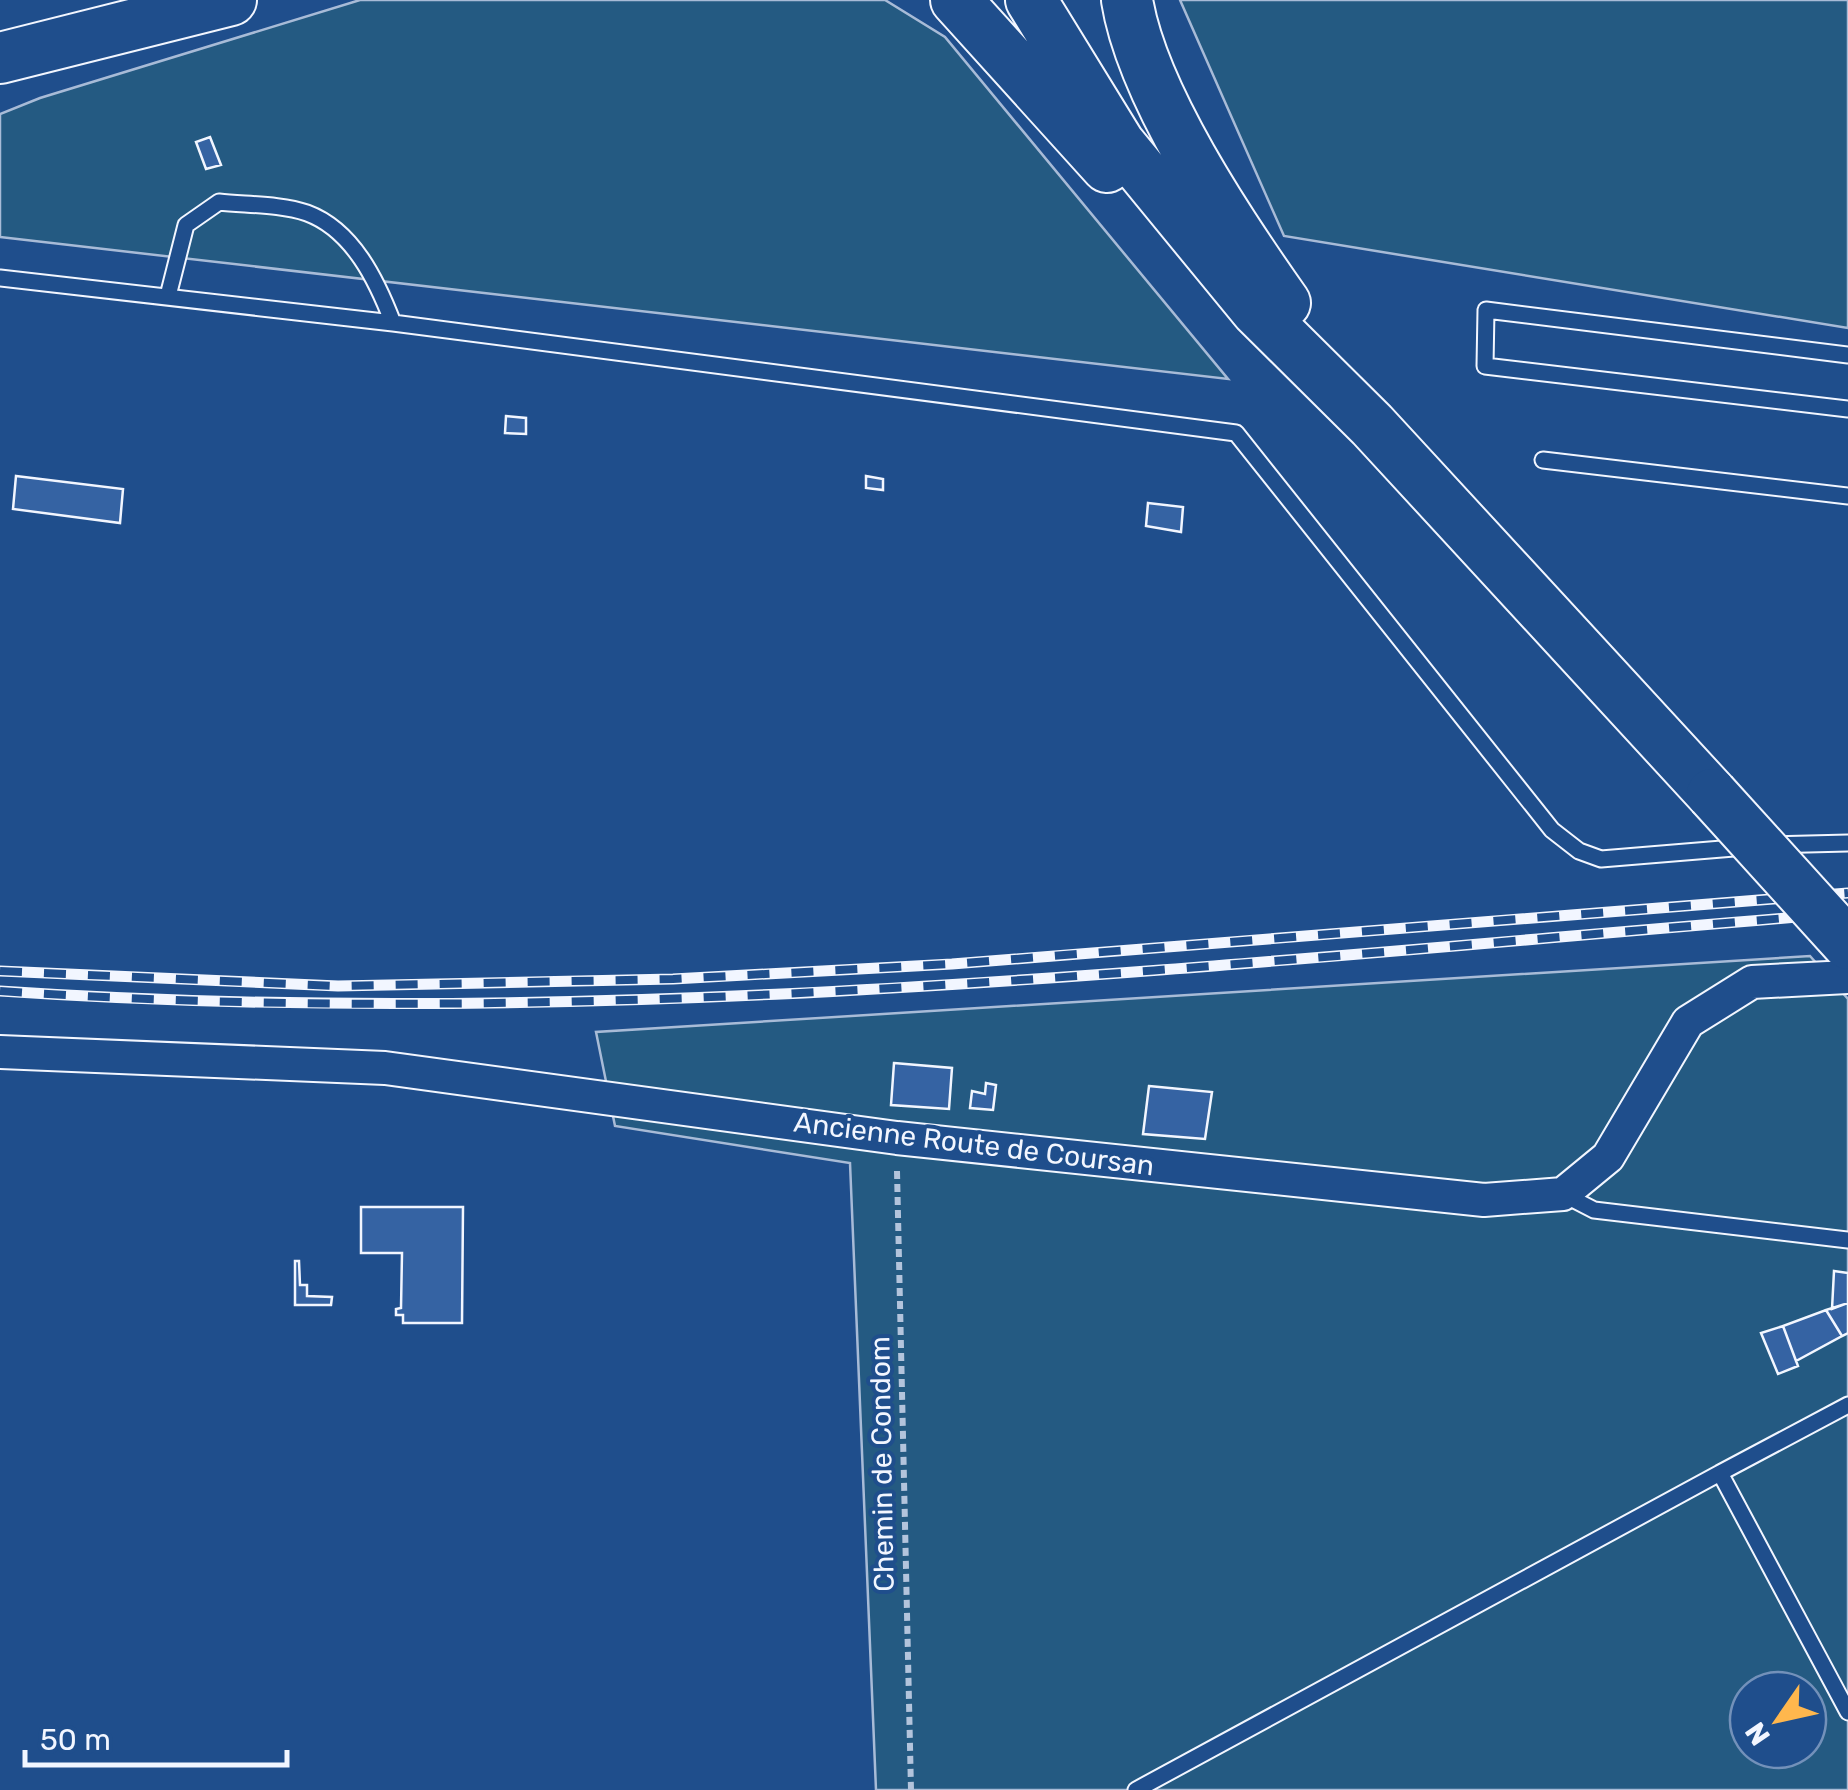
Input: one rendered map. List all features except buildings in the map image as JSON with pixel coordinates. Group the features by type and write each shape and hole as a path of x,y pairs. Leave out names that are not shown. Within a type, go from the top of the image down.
{"main road":[{"path":"0,56 138,0"},
{"path":"0,56 231,0"},
{"path":"956,0 1390,483 1604,676"},
{"path":"1031,0 1119,143 1256,310 1372,425 1848,944"},
{"path":"1127,0 1150,72 1191,154 1272,284 1372,425"}],"street":[{"path":"1563,1194 1608,1157 1688,1022 1752,982 1848,976"},
{"name":"Ancienne Route de Coursan","path":"0,1052 385,1068 897,1138 1484,1200 1563,1194"}],"lane":[{"path":"168,296 175,253 186,226 219,202 307,213 344,238 377,280 392,323"},
{"path":"0,278 392,323 1236,433 1552,830 1579,852 1600,859 1806,842 1848,844"},
{"path":"1848,355 1486,310 1484,366 1848,409"},
{"path":"1543,460 1848,496"},
{"path":"1563,1194 1594,1210 1848,1240"},
{"path":"1136,1790 1848,1405"},
{"path":"1720,1473 1848,1712"}],"path":[{"name":"Chemin de Condom","path":"897,1138 911,1790"}],"shaded area":[{"path":"360,0 885,0 945,37 1228,379 0,237 0,114 40,98"},
{"path":"1180,0 1848,0 1848,328 1284,236"},
{"path":"1810,956 1848,999 1848,1790 876,1790 850,1163 615,1126 596,1032"}],"railway":[{"path":"0,971 338,986 673,979 952,964 1848,893"},
{"path":"0,991 231,1002 694,998 1156,970 1848,913"}]}
